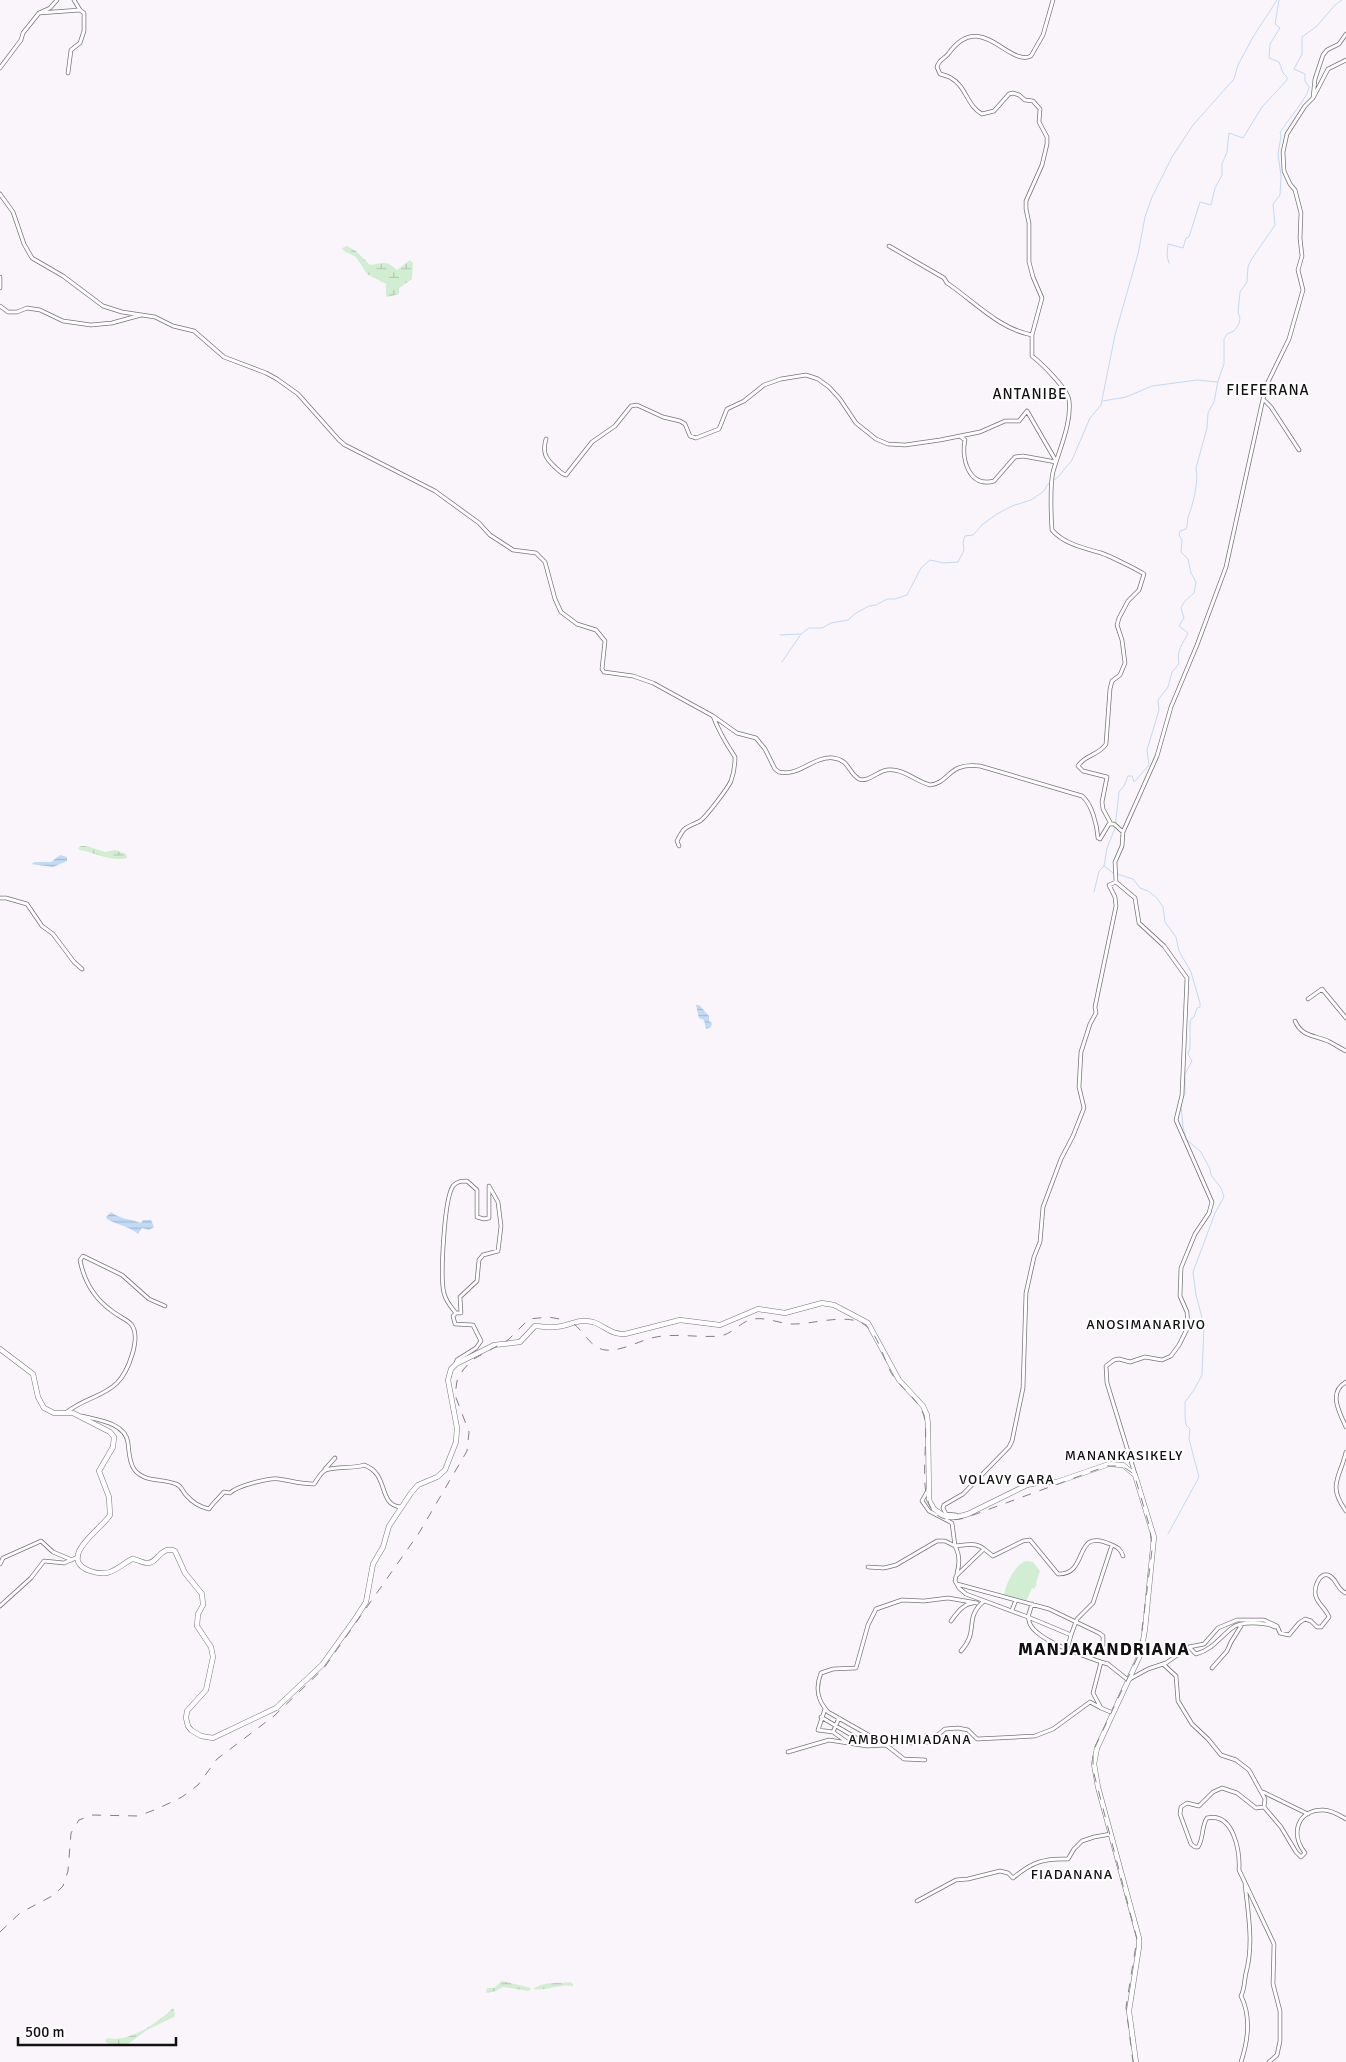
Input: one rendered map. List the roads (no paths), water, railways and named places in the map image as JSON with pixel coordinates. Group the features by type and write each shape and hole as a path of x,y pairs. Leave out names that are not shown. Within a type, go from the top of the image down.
{"main road":[{"path":"0,1349 33,1374 42,1406 52,1412 74,1414 111,1433 115,1441 99,1471 108,1494 110,1514 80,1548 78,1556 80,1563 85,1569 108,1573 114,1572 132,1559 147,1563 152,1562 164,1551 175,1550 185,1573 202,1594 203,1605 198,1614 197,1626 211,1647 213,1657 206,1690 187,1711 186,1718 191,1730 200,1736 213,1738 276,1708 322,1665 366,1602 373,1564 383,1547 389,1526 418,1485 437,1477 445,1470 456,1442 457,1428 448,1380 451,1370 456,1364 494,1345 520,1342 535,1326 555,1328 573,1321 594,1322 616,1334 625,1334 680,1320 720,1325 758,1309 785,1313 817,1304 834,1305 868,1322 898,1380 923,1406 927,1415 928,1425 929,1500 938,1513 946,1517 957,1518 968,1514 1027,1486 1041,1482 1057,1482 1109,1464 1123,1465 1135,1475 1154,1537 1154,1546 1141,1653 1097,1748 1094,1764 1098,1787 1139,1938 1140,1947 1129,2011 1136,2062"}],"street":[{"path":"0,68 39,13 50,8 57,0"},
{"path":"68,72 70,50 79,44 84,30 84,13 74,0"},
{"path":"1053,0 1043,35 1031,56 1020,57 992,41 967,37 951,49 940,60 937,67 938,72 954,80 972,108 982,114 994,110 1009,94 1013,93 1025,100 1033,101 1040,109 1039,122 1047,137 1048,144 1042,165 1026,201 1026,209 1029,223 1029,262 1042,298 1032,335 1032,356 1048,372 1069,399 1067,425 1053,473 1052,530 1057,536 1080,547 1102,553 1144,574 1142,584 1121,611 1117,624 1122,640 1125,662 1120,675 1112,681 1110,689 1106,744 1103,749 1081,761 1078,766 1083,770 1107,777 1102,802 1103,810 1113,824 1122,832"},
{"path":"39,13 80,10"},
{"path":"1313,98 1315,80 1323,55 1327,50 1339,44 1346,34"},
{"path":"1135,1475 1107,1383 1106,1366 1119,1359 1130,1362 1145,1357 1162,1360 1171,1356 1179,1345 1188,1327 1187,1312 1180,1296 1181,1268 1195,1234 1212,1207 1212,1202 1176,1120 1182,1095 1188,978 1164,946 1139,923 1134,898 1115,880 1114,871 1116,858 1122,846 1122,832 1157,756 1171,707 1197,645 1226,567 1263,399 1268,382 1288,340 1302,293 1298,270 1302,256 1300,213 1295,190 1284,171 1283,152 1287,134 1305,106 1313,98 1328,69 1346,60"},
{"path":"0,194 13,212 24,244 32,258 63,276 103,306 122,312 144,314 159,318 172,326 194,331 224,357 277,379 298,394 345,445 435,491 479,523 490,535 513,550 536,553 545,562 554,599 561,612 577,624 596,630 605,641 602,669 604,672 643,679 713,716 738,733 756,738 766,749 775,769 783,773 802,769 819,760 834,758 846,763 857,778 860,779 868,779 880,772 895,770 930,785 939,782 952,770 959,767 968,765 980,766 1082,796 1089,806 1098,830 1098,838 1100,839 1109,824 1113,824"},
{"path":"888,246 944,278 946,283 998,321 1014,330 1032,335"},
{"path":"0,277 0,288"},
{"path":"0,306 8,312 16,312 27,308 40,310 63,321 91,325 112,323 144,314"},
{"path":"546,439 544,445 546,459 562,474 566,475 592,442 615,426 631,406 637,405 663,417 680,421 685,424 690,436 696,438 719,429 727,409 744,400 764,385 781,379 806,375 818,379 829,387 856,422 876,439 888,444 906,445 990,429 1005,421 1019,421 1027,411 1057,461"},
{"path":"1263,399 1271,407 1299,450"},
{"path":"960,436 965,440 962,449 963,456 976,479 982,482 994,481 1015,457 1023,456 1057,461"},
{"path":"679,846 677,840 686,826 699,821 709,812 728,786 734,770 735,757 728,750 727,741 722,736 713,716"},
{"path":"957,1518 956,1514 946,1514 944,1505 963,1494 1009,1447 1012,1441 1022,1388 1026,1293 1034,1257 1040,1242 1043,1207 1058,1166 1084,1108 1079,1087 1081,1052 1090,1024 1096,1014 1095,1007 1116,906 1115,897 1109,885 1115,880"},
{"path":"0,898 27,904 42,926 53,934 82,969"},
{"path":"1308,999 1322,989 1346,1018"},
{"path":"1295,1021 1301,1031 1313,1038 1326,1040 1346,1051"},
{"path":"456,1313 447,1301 443,1289 442,1239 451,1191 458,1182 467,1181 477,1190 477,1217 481,1219 489,1218 489,1186 498,1202 501,1226 498,1251 484,1254 480,1258 477,1281 460,1297 461,1313 456,1313 453,1316 455,1324 473,1325 481,1342 476,1348 456,1360 456,1364"},
{"path":"67,1413 77,1404 103,1394 116,1384 128,1369 137,1336 132,1324 111,1311 87,1285 80,1260 83,1256 122,1275 149,1299 165,1306"},
{"path":"1346,1382 1339,1386 1336,1393 1340,1415 1346,1427"},
{"path":"74,1414 118,1427 128,1437 129,1454 135,1469 149,1480 166,1480 179,1485 193,1501 209,1509 214,1500 224,1492 230,1493 242,1485 274,1479 296,1484 314,1484 334,1458"},
{"path":"1346,1452 1335,1486 1339,1502 1346,1511"},
{"path":"325,1470 364,1465 374,1468 389,1502 401,1507"},
{"path":"928,1490 922,1501 930,1511 952,1523 955,1546 960,1558 956,1584 966,1594 1012,1610 1071,1635"},
{"path":"868,1567 884,1568 896,1564 937,1541 955,1546 970,1544 981,1546 993,1556 1023,1541 1030,1540 1058,1574 1065,1574 1075,1569 1084,1546 1088,1542 1100,1540 1112,1544 1119,1548 1123,1556"},
{"path":"0,1564 3,1558 42,1541 53,1552 72,1561"},
{"path":"1067,1650 1076,1622 1093,1603 1112,1544"},
{"path":"956,1576 965,1565 984,1549"},
{"path":"0,1606 31,1578 44,1561 64,1563 72,1561 78,1556"},
{"path":"1189,1647 1196,1654 1206,1651 1234,1626 1260,1622 1273,1626 1280,1632 1289,1635 1305,1619 1308,1619 1317,1627 1321,1627 1328,1620 1328,1614 1315,1596 1315,1587 1324,1575 1329,1575 1333,1578 1338,1588 1346,1593"},
{"path":"956,1584 1049,1609 1103,1636 1104,1645 1090,1658"},
{"path":"925,1760 904,1759 886,1745 825,1709 816,1688 821,1673 833,1669 856,1668 868,1625 876,1609 902,1600 924,1601 948,1598 977,1603"},
{"path":"951,1621 968,1604 985,1600"},
{"path":"961,1651 971,1638 973,1612 985,1600"},
{"path":"1012,1610 1016,1600"},
{"path":"1032,1604 1028,1617 1031,1625 1040,1634 1067,1650 1108,1664 1128,1680 1148,1669 1163,1664 1189,1647 1204,1644 1218,1628 1237,1620 1264,1620 1277,1626 1277,1629"},
{"path":"1212,1668 1227,1651 1239,1627 1244,1625"},
{"path":"1100,1708 1092,1693 1101,1662"},
{"path":"1163,1664 1176,1676 1178,1701 1192,1724 1208,1739 1221,1756 1236,1760 1249,1770 1265,1799 1264,1807 1301,1857 1304,1853 1298,1843 1298,1825 1300,1820 1308,1814 1330,1810 1346,1819"},
{"path":"788,1752 829,1740 863,1745 928,1742 945,1729 950,1728 968,1730 976,1739 1035,1736 1053,1729 1090,1702 1114,1713"},
{"path":"825,1709 818,1730 833,1732 847,1742"},
{"path":"821,1717 863,1742 877,1745"},
{"path":"833,1732 839,1718"},
{"path":"853,1736 855,1728"},
{"path":"1264,1807 1252,1807 1237,1793 1222,1788 1213,1792 1199,1806 1187,1803 1181,1807 1180,1814 1191,1844 1195,1847 1198,1847 1201,1842 1202,1828 1206,1818 1211,1817 1229,1826 1235,1838 1239,1870 1274,1944 1273,1984 1280,2011 1280,2041 1277,2055 1269,2062"},
{"path":"1262,1792 1308,1814"},
{"path":"917,1902 956,1880 1000,1871 1008,1873 1013,1878 1030,1865 1052,1859 1068,1859 1078,1844 1089,1838 1111,1834"},
{"path":"1241,2062 1248,2029 1246,2006 1241,1996 1245,1988 1250,1961 1248,1896 1245,1880"}],"water":[{"path":"60,855 67,857 67,861 53,867 31,864 35,862 51,862"},
{"path":"696,1005 699,1005 709,1016 709,1021 712,1023 711,1027 706,1029 704,1020 699,1018"},
{"path":"111,1212 121,1218 141,1223 143,1220 151,1220 154,1227 149,1230 142,1228 138,1234 107,1219 106,1217"}],"waterway":[{"path":"782,662 801,634 809,628 822,628 831,623 848,620 869,606 876,605 887,599 895,599 907,595 921,568 930,560 944,563 958,562 964,550 963,542 965,536 973,535 983,524 997,514 1012,506 1031,500 1044,491 1047,485 1058,477 1072,460 1090,418 1101,405 1115,335 1138,254 1145,217 1152,197 1172,157 1193,125 1234,79 1238,65 1253,37 1277,0"},
{"path":"1169,263 1167,256 1168,244 1183,248 1186,238 1189,237 1200,202 1211,205 1215,188 1222,175 1222,164 1227,152 1229,133 1243,138 1262,107 1287,80 1279,62 1269,58 1270,44 1280,28 1275,24 1279,0"},
{"path":"1113,873 1104,866 1107,848 1115,828 1119,792 1128,776 1132,776 1134,782 1149,765 1147,750 1159,710 1158,700 1168,687 1172,672 1179,664 1179,651 1188,633 1179,626 1184,618 1181,608 1184,602 1194,593 1196,582 1191,573 1188,559 1181,552 1182,540 1179,535 1180,531 1187,528 1188,517 1194,500 1197,479 1196,468 1207,428 1208,413 1214,402 1224,364 1224,339 1239,324 1240,292 1247,282 1248,267 1251,260 1275,225 1273,204 1280,195 1281,176 1278,154 1280,133 1308,92 1309,87 1305,81 1305,74 1294,69 1302,54 1302,37 1317,26 1335,5 1342,0"},
{"path":"1103,401 1126,397 1152,386 1197,380 1217,382"},
{"path":"780,635 800,634"},
{"path":"1094,892 1099,871 1104,866"},
{"path":"1117,874 1133,879 1140,888 1157,898 1163,907 1165,922 1176,937 1179,951 1191,972 1200,1003 1200,1007 1197,1008 1190,1023 1190,1048 1188,1054 1192,1061 1185,1074 1185,1094 1182,1100"},
{"path":"1168,1534 1199,1477 1189,1439 1190,1429 1186,1425 1185,1417 1185,1402 1202,1375 1204,1325 1196,1295 1193,1272 1215,1213 1224,1197 1221,1188 1211,1175 1201,1152 1186,1139 1181,1104"}],"railway":[{"path":"0,1932 20,1913 54,1895 63,1886 68,1871 71,1833 79,1820 92,1815 138,1816 182,1797 198,1785 217,1759 274,1716 324,1668 419,1533 467,1451 469,1432 455,1395 457,1381 463,1370 472,1360 508,1340 529,1319 548,1317 566,1320"},
{"path":"574,1324 600,1349 611,1350 624,1348 656,1337 725,1335 753,1319 791,1324 839,1319 858,1321 870,1329 892,1374 922,1410 926,1430 925,1484 928,1500 934,1513 946,1519 965,1518 1107,1466 1122,1466 1135,1477 1150,1528 1152,1550 1139,1654 1093,1754 1093,1770 1137,1939 1126,2007 1133,2062"}],"district":[{"name":"FIEFERANA","path":"1268,390"},
{"name":"ANTANIBE","path":"1030,394"},
{"name":"ANOSIMANARIVO","path":"1146,1324"},
{"name":"MANANKASIKELY","path":"1124,1455"},
{"name":"VOLAVY GARA","path":"1007,1479"},
{"name":"MANJAKANDRIANA","path":"1104,1649"},
{"name":"AMBOHIMIADANA","path":"910,1739"},
{"name":"FIADANANA","path":"1072,1874"}]}
